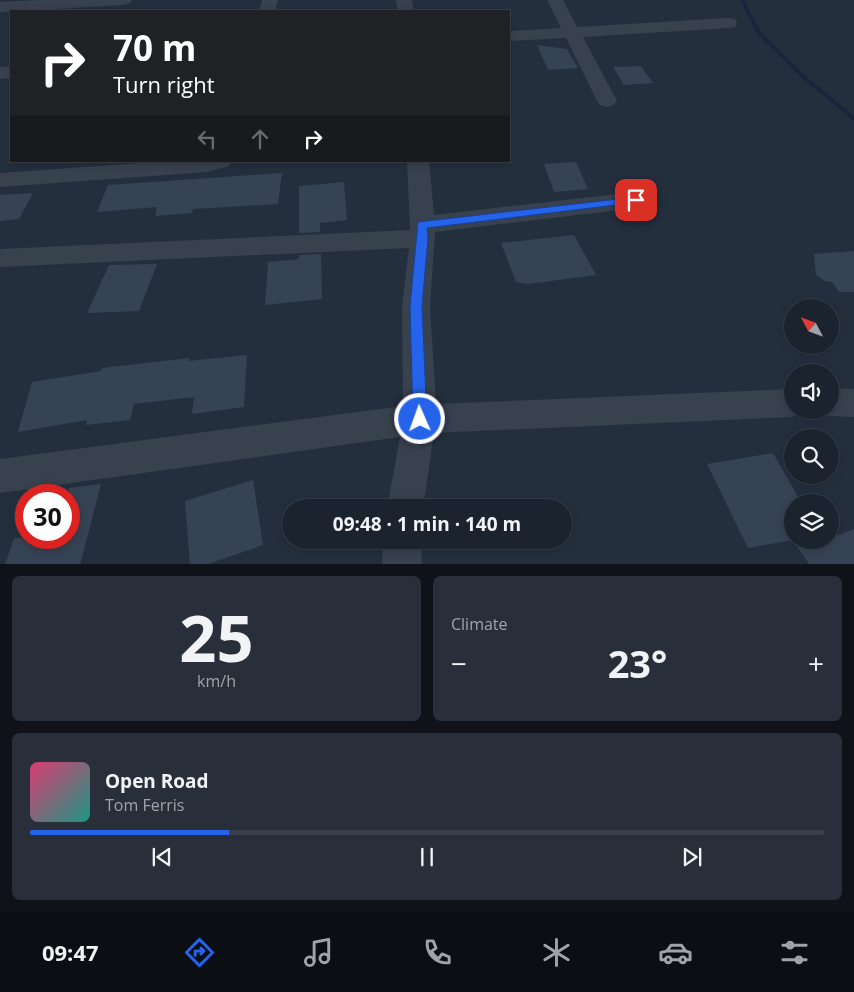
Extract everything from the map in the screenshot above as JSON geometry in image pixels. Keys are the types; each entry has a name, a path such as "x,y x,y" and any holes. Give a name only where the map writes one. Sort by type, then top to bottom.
{"street":[{"path":"0,7 95,4 124,0"},
{"path":"555,0 607,101"},
{"path":"510,36 729,23"},
{"path":"0,180 130,172 207,165 218,162"},
{"path":"407,499 420,419 416,306 422,231 418,162"},
{"path":"0,258 422,231 636,200"},
{"path":"839,402 854,403"},
{"path":"0,476 420,419 784,403"},
{"path":"402,549 402,564"}],"building":[{"path":"537,45 567,49 578,68 548,70"},
{"path":"641,66 653,83 624,85 613,67"},
{"path":"576,162 588,189 554,192 544,164"},
{"path":"282,173 278,204 193,209 192,213 155,216 157,207 97,212 108,185"},
{"path":"344,182 347,220 320,223 320,232 299,233 299,186"},
{"path":"33,193 19,219 0,221 0,195"},
{"path":"574,235 596,275 528,284 516,282 501,243"},
{"path":"854,251 854,292 839,292 832,282 825,281 816,275 814,254"},
{"path":"321,254 322,299 265,305 268,262 299,259 299,255"},
{"path":"157,264 139,311 87,313 109,265"},
{"path":"247,355 244,407 192,414 194,397 134,404 130,420 86,425 87,420 18,432 32,382 101,371 102,368 189,358 189,361"},
{"path":"773,453 784,472 784,484 791,484 796,494 784,494 784,541 748,548 707,464"},
{"path":"253,480 263,545 208,564 190,564 185,501"},
{"path":"101,484 80,564 5,564 14,538 15,549 80,549 80,487"},
{"path":"854,529 854,564 809,564 798,549 839,549 839,535"}],"waterway":[{"path":"742,0 759,33 805,78 854,119"}],"route":[{"path":"420,419 416,306 423,238 421,225 636,200"}]}
